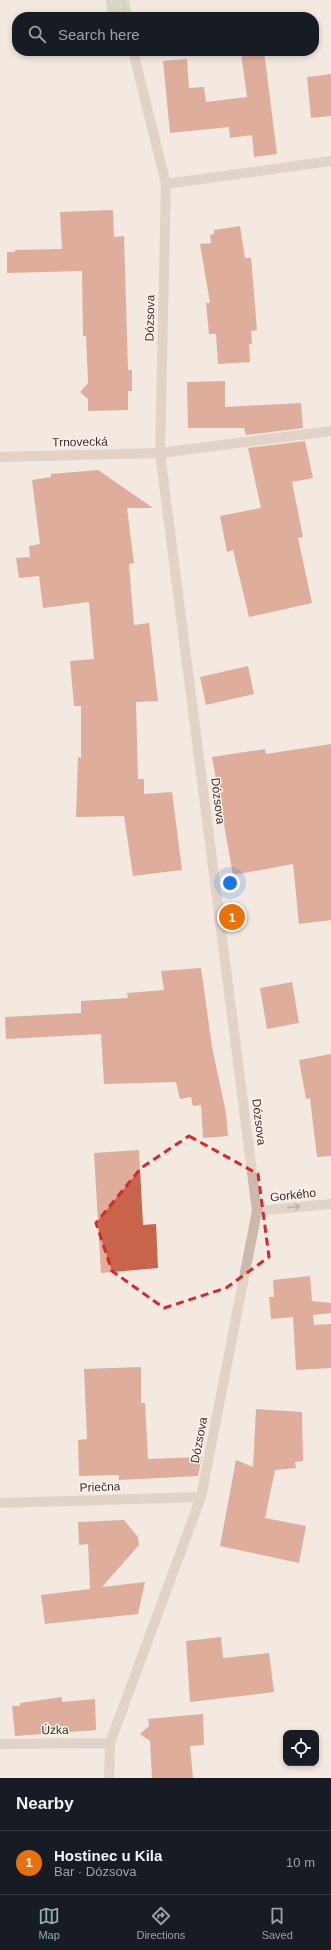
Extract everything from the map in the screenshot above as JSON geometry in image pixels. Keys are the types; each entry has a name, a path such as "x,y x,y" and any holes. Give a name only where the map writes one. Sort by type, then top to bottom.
{"street":[{"name":"Dózsova","path":"109,1778 110,1743 201,1497 257,1211 160,453 166,184 134,56"},
{"path":"166,184 331,161"},
{"path":"160,453 331,432"},
{"name":"Trnovecká","path":"0,457 160,453"},
{"name":"Gorkého","path":"257,1211 331,1204"},
{"name":"Priečna","path":"0,1503 201,1497"},
{"name":"Úzka","path":"0,1744 110,1743"}],"path":[{"path":"123,0 125,12"}],"highlighted area":[{"path":"189,1136 258,1174 269,1257 226,1288 164,1308 112,1271 96,1223 141,1168"}],"green space":[{"path":"106,0 129,0 131,12 107,12"}],"building":[{"path":"241,56 265,56 277,154 254,157 252,135 230,138 229,127 170,133 163,61 187,59 189,88 204,87 206,102 247,97"},
{"path":"331,74 331,116 311,118 307,77"},
{"path":"113,210 114,237 124,236 128,370 132,370 132,391 128,391 128,410 88,411 88,399 80,392 88,383 86,336 83,336 82,271 7,273 7,252 15,252 15,250 62,249 60,212"},
{"path":"240,226 245,258 251,258 257,330 251,331 252,344 249,344 250,362 218,364 216,334 209,334 206,303 210,303 200,244 211,243 210,235 214,234 214,230"},
{"path":"225,381 225,407 301,403 303,428 246,435 244,428 188,428 187,382"},
{"path":"305,441 313,478 292,482 303,537 298,538 312,603 249,617 233,550 227,552 220,516 261,508 248,448"},
{"path":"98,470 153,508 127,508 134,563 129,564 134,625 149,623 158,701 136,702 138,779 144,779 144,794 172,792 182,870 133,876 124,816 76,817 78,757 81,758 81,706 74,706 70,661 94,659 89,602 43,608 39,576 19,578 16,558 30,557 29,546 40,544 32,480 51,477 51,474"},
{"path":"248,666 254,694 206,705 200,677"},
{"path":"331,744 331,920 299,924 293,864 233,875 212,757 265,749 266,754"},
{"path":"201,968 212,1047 226,1113 228,1136 203,1138 201,1105 193,1106 191,1097 180,1099 176,1082 104,1084 101,1034 6,1039 5,1017 81,1013 81,1001 128,998 127,993 164,990 161,971"},
{"path":"292,982 299,1023 267,1029 260,988"},
{"path":"331,1054 331,1156 317,1157 310,1098 306,1099 299,1060"},
{"path":"139,1150 143,1225 156,1224 158,1268 101,1273 94,1153"},
{"path":"310,1276 312,1301 331,1303 331,1313 313,1315 314,1325 331,1324 331,1368 296,1370 293,1317 271,1319 269,1297 274,1297 273,1280"},
{"path":"141,1367 141,1403 145,1403 148,1459 202,1457 198,1476 119,1480 119,1475 79,1476 78,1440 87,1439 84,1369"},
{"path":"256,1409 302,1412 303,1461 295,1462 296,1468 275,1470 265,1518 306,1526 299,1563 220,1546 236,1460 253,1467"},
{"path":"124,1520 138,1537 139,1545 102,1587 145,1582 138,1614 45,1624 41,1595 90,1589 88,1544 79,1545 78,1522"},
{"path":"221,1637 223,1658 269,1653 274,1692 190,1702 186,1641"},
{"path":"62,1697 62,1702 95,1699 96,1730 15,1736 12,1706 20,1706 20,1703"},
{"path":"203,1714 204,1745 190,1746 193,1778 152,1778 150,1741 140,1734 149,1726 148,1719"}],"place":[{"name":"Hostinec u Kila","path":"232,917"}]}
